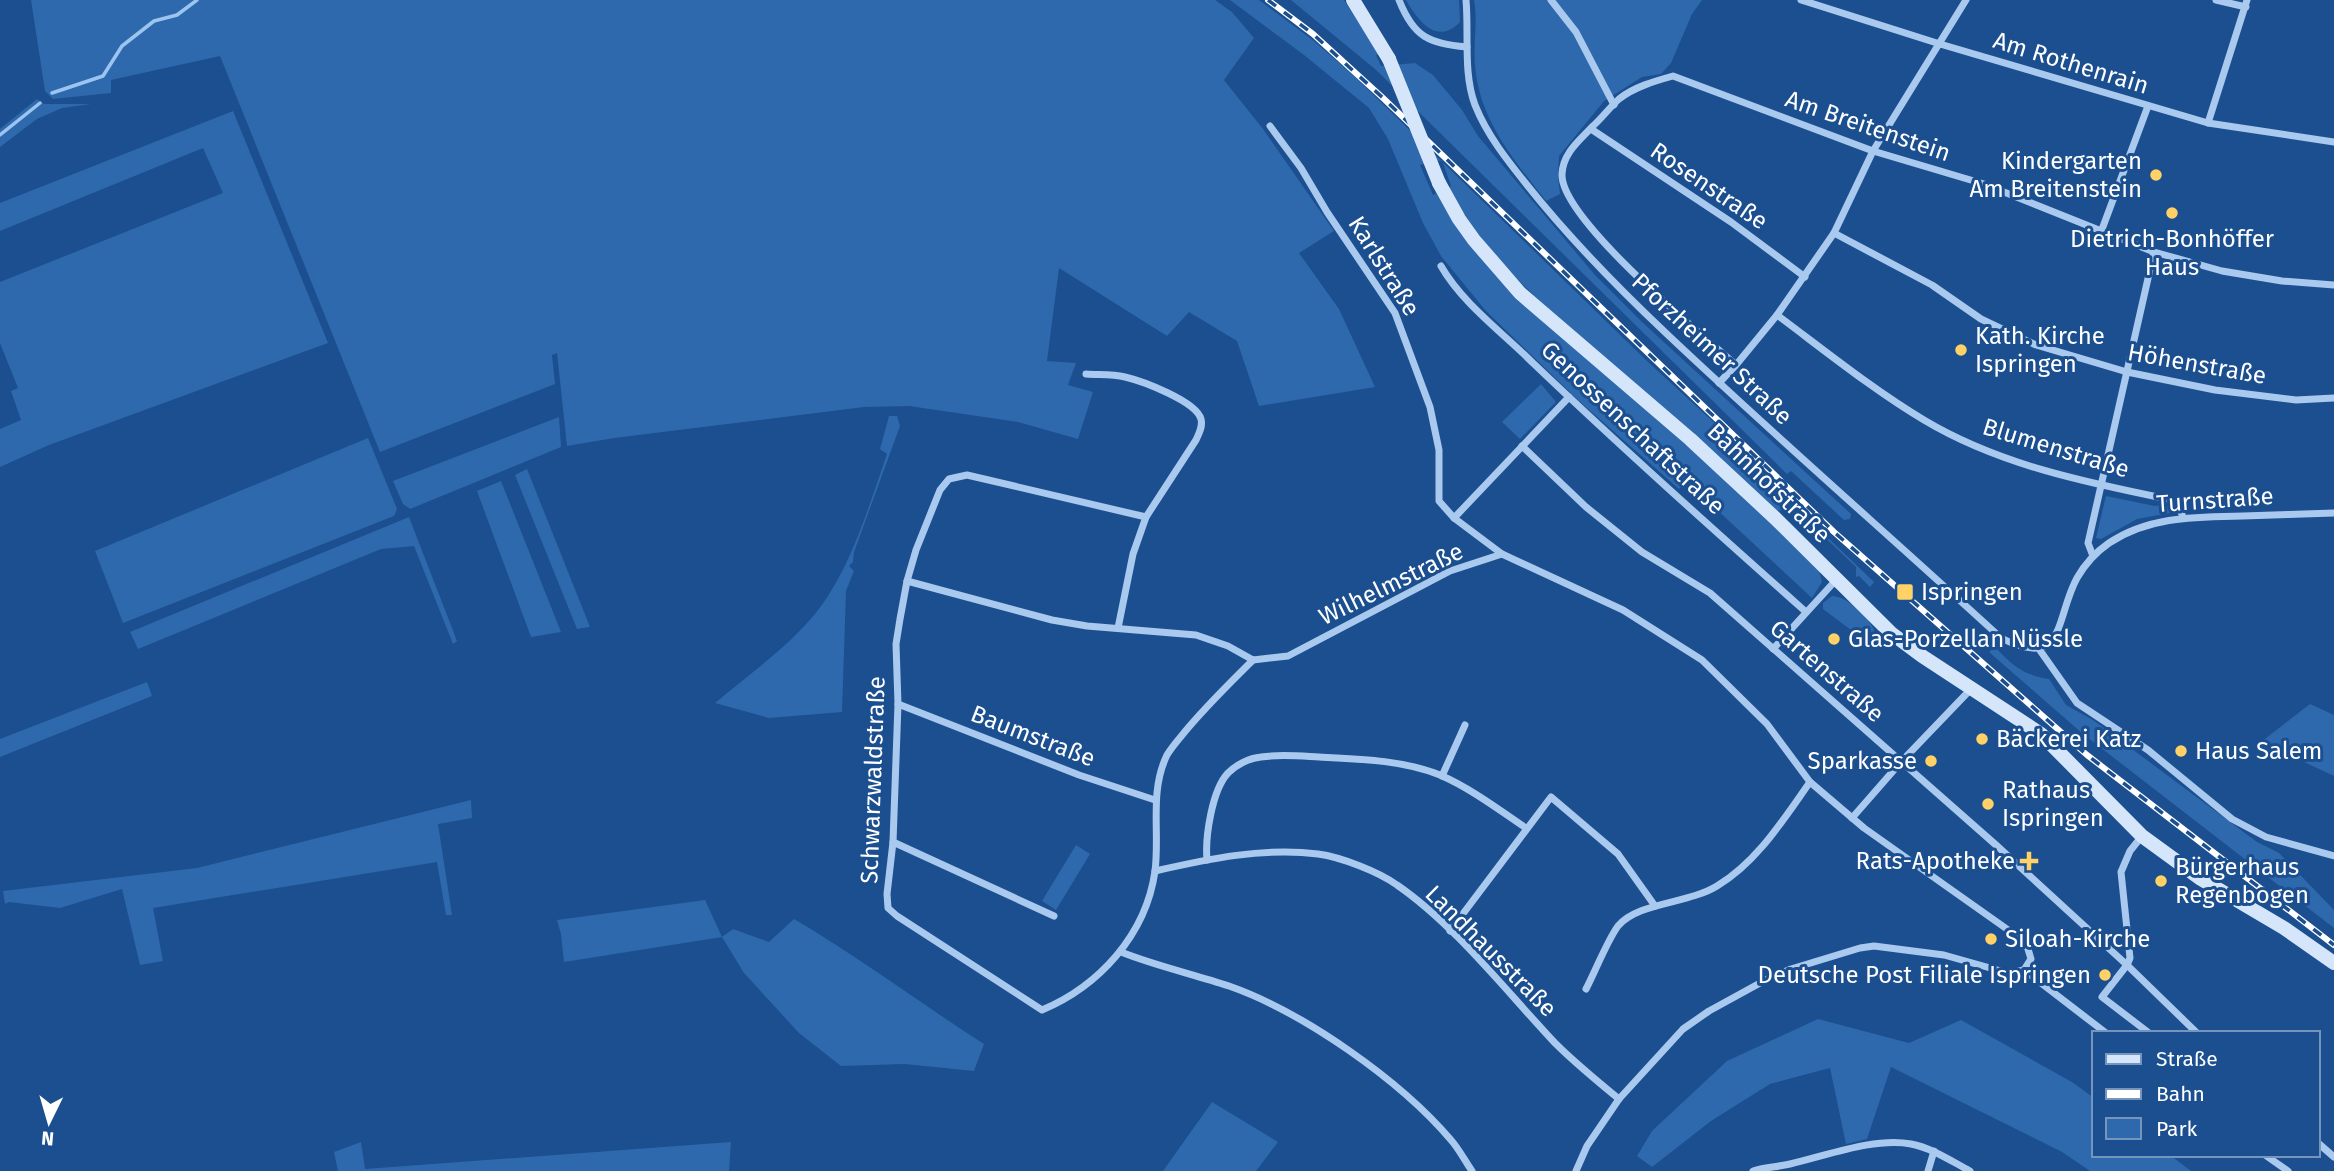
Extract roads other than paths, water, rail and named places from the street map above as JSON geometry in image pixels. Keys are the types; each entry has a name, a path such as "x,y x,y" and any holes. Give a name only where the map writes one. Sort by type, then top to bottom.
{"main road":[{"name":"Bahnhofstraße","path":"1354,1 1389,60 1439,183 1459,219 1506,278 1539,310 1690,439 1899,639 2041,734 2142,836 2201,879 2284,928 2334,963"}],"street":[{"path":"1399,0 1407,18 1420,35 1441,44 1467,47"},
{"name":"Pforzheimer Straße","path":"1466,0 1467,47 1474,102 1485,127 1504,156 1564,231 1596,266 1719,383 2001,638 2018,647 2039,649"},
{"path":"1551,0 1576,32 1614,105 1564,158 1562,177 1578,211 1623,263 1736,365"},
{"name":"Am Rothenrain","path":"1801,0 2208,123 2334,142"},
{"path":"1719,383 1777,315 1834,233 1873,151 1966,0"},
{"path":"2208,123 2246,4 2216,0"},
{"name":"Am Breitenstein","path":"1614,105 1619,99 1646,84 1673,76 1873,151 1984,184 2154,252 2222,271 2282,281 2334,285"},
{"path":"2101,232 2148,107"},
{"name":"Karlstraße","path":"1270,126 1301,168 1327,212 1395,313 1430,407 1439,450 1439,501 1454,517 1502,554"},
{"name":"Rosenstraße","path":"1591,130 1731,222 1805,277"},
{"name":"Höhenstraße","path":"1834,233 1932,285 1981,319 2036,345 2127,372 2215,390 2296,400 2334,398"},
{"path":"2092,556 2088,543 2154,252"},
{"name":"Genossenschaftstraße","path":"1441,266 1477,309 1569,397 1805,612"},
{"name":"Blumenstraße","path":"1777,315 1924,420 1962,440 2022,463 2101,485 2172,500 2183,517"},
{"path":"1086,373 1125,377 1168,393 1194,409 1200,417 1202,427 1146,517 1133,555 1118,628"},
{"path":"1454,517 1569,397"},
{"name":"Gartenstraße","path":"1522,446 1586,507 1642,552 1710,593 2127,965 2194,1031"},
{"name":"Schwarzwaldstraße","path":"1121,952 1107,968 1076,991 1042,1010 888,908 887,894 894,842 898,704 896,644 907,581 940,490 949,479 967,475 1146,517"},
{"name":"Turnstraße","path":"2039,649 2051,641 2057,632 2076,579 2092,556 2109,542 2137,528 2183,517 2334,513"},
{"name":"Wilhelmstraße","path":"1253,660 1288,656 1450,571 1502,554 1623,610 1702,660 1767,724 1810,782 1864,828 2021,939 2028,948 2031,959 2024,970"},
{"path":"1773,649 1836,580"},
{"path":"907,581 1052,620 1196,635 1228,646 1253,660 1213,698 1167,755 1155,800 1155,871 1141,914 1121,952 1231,987 1291,1015 1338,1044 1383,1074 1452,1140 1472,1171"},
{"path":"2039,649 2077,703 2148,750 2232,819 2266,837 2334,856"},
{"path":"1852,818 1971,689"},
{"name":"Baumstraße","path":"898,704 1079,775 1155,800"},
{"path":"1442,776 1465,725"},
{"path":"1207,859 1210,822 1219,786 1228,773 1241,763 1259,757 1362,759 1416,766 1442,776 1480,797 1526,828"},
{"path":"1586,989 1618,927 1631,915 1655,906 1690,899 1715,888 1733,875 1773,835 1810,782"},
{"path":"1450,931 1551,797 1618,854 1655,906"},
{"path":"2142,836 2130,851 2121,872 2130,958 2102,997 2146,1031"},
{"path":"894,842 1054,915"},
{"name":"Landhausstraße","path":"1155,871 1207,859 1262,853 1319,854 1353,863 1396,884 1450,931 1574,1062 1619,1099"},
{"path":"1576,1171 1587,1146 1619,1099 1683,1029 1709,1011 1770,977 1874,946 1944,955 2008,973 2024,970 2103,1031"},
{"path":"1752,1171 1872,1145 1912,1144 1934,1151 1970,1171"},
{"path":"2320,1145 2334,1157"},
{"path":"1928,1171 1934,1151"},
{"path":"2268,1157 2288,1171"}],"waterway":[{"path":"52,93 103,76 122,46 154,21 177,15 197,0"},
{"path":"0,135 40,103"}],"railway":[{"path":"1268,0 1313,34 1383,98 1834,532 2087,755 2334,945"}],"place":[{"name":"Kindergarten Am Breitenstein","path":"2156,175"},
{"name":"Dietrich-Bonhöffer Haus","path":"2172,213"},
{"name":"Kath. Kirche Ispringen","path":"1961,350"},
{"name":"Ispringen","path":"1905,592"},
{"name":"Glas-Porzellan Nüssle","path":"1834,639"},
{"name":"Bäckerei Katz","path":"1982,739"},
{"name":"Haus Salem","path":"2181,751"},
{"name":"Sparkasse","path":"1931,761"},
{"name":"Rathaus Ispringen","path":"1988,804"},
{"name":"Rats-Apotheke","path":"2029,861"},
{"name":"Bürgerhaus Regenbogen","path":"2161,881"},
{"name":"Siloah-Kirche","path":"1991,939"},
{"name":"Deutsche Post Filiale Ispringen","path":"2105,975"}]}
